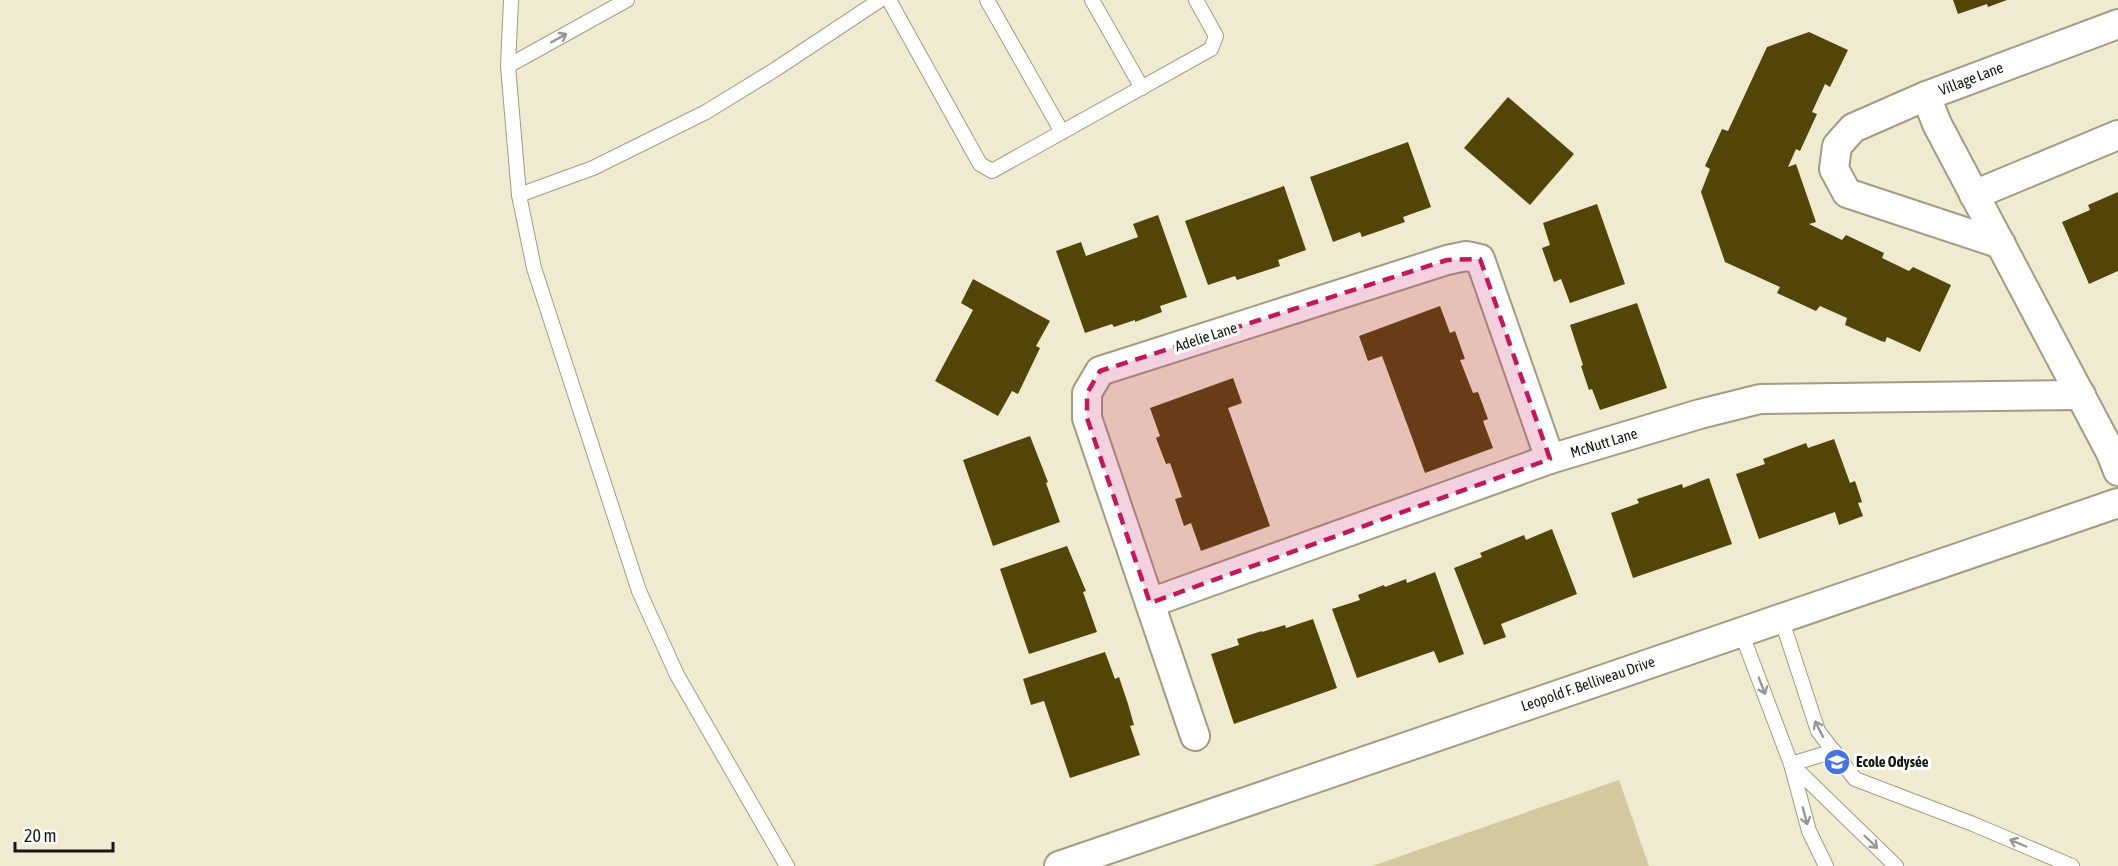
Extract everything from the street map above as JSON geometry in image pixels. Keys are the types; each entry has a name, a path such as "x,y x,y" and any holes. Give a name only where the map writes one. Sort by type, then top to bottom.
{"street":[{"name":"Village Lane","path":"2118,24 1926,96 1937,124 2111,453 2118,471"},
{"path":"1926,96 1853,128 1838,146 1834,169 1847,193 2001,244"},
{"path":"1974,195 2118,135"},
{"name":"Adelie Lane","path":"1195,736 1086,418 1086,393 1100,371 1447,260 1466,256 1480,259 1550,459"},
{"name":"McNutt Lane","path":"1150,603 1550,459 1700,414 1760,399 2080,395"},
{"name":"Leopold F. Belliveau Drive","path":"1059,866 2118,503"}],"lane":[{"path":"511,0 508,66 519,195 534,268 639,591 677,675 787,866"},
{"path":"508,66 627,0"},
{"path":"519,195 593,168 706,112 880,0"},
{"path":"889,0 980,164 992,171 1211,49 1216,36 1196,0"},
{"path":"987,0 1062,132"},
{"path":"1092,0 1142,88"},
{"path":"1781,618 1818,730 1855,779 1973,824 2072,866"},
{"path":"1741,632 1791,764 1809,831 1826,866"},
{"path":"1791,764 1834,751"},
{"path":"1791,764 1896,866"}],"highlighted area":[{"path":"1480,259 1550,459 1150,603 1087,418 1087,393 1100,371 1447,260"}],"shaded area":[{"path":"1619,780 1649,866 1372,866"}],"building":[{"path":"1953,0 2007,0 1958,14"},
{"path":"1809,32 1848,50 1830,87 1825,84 1812,112 1817,114 1800,151 1796,149 1788,167 1796,164 1816,222 1809,224 1842,240 1846,235 1884,253 1882,258 1909,271 1913,267 1951,285 1920,352 1887,337 1885,342 1881,341 1845,325 1847,318 1820,306 1816,311 1777,293 1780,287 1725,262 1701,192 1710,169 1705,166 1722,129 1728,131 1767,47"},
{"path":"1508,97 1574,154 1530,205 1464,148"},
{"path":"1408,142 1431,207 1403,217 1405,222 1362,237 1360,232 1333,242 1310,177"},
{"path":"1284,186 1306,250 1278,260 1280,266 1237,280 1235,276 1208,285 1185,221"},
{"path":"2118,192 2118,271 2089,284 2062,222 2090,210 2088,205"},
{"path":"1597,204 1625,284 1570,303 1561,279 1554,282 1542,248 1550,245 1543,223"},
{"path":"1158,215 1187,297 1160,306 1162,312 1135,322 1135,320 1114,327 1112,324 1085,333 1056,251 1081,242 1086,256 1138,237 1133,224"},
{"path":"973,279 1050,321 1036,346 1040,348 1018,394 1012,391 998,416 935,381 973,310 961,303"},
{"path":"1637,303 1667,388 1600,410 1592,389 1589,390 1570,325"},
{"path":"1440,306 1450,333 1455,331 1465,359 1460,360 1473,393 1478,392 1488,419 1483,421 1493,448 1425,473 1382,356 1368,361 1359,336"},
{"path":"1233,378 1242,403 1228,408 1270,526 1201,551 1191,523 1184,526 1175,499 1182,497 1170,463 1166,464 1156,438 1160,436 1150,408"},
{"path":"1030,436 1048,482 1046,483 1060,522 993,546 963,460"},
{"path":"1834,439 1850,483 1855,481 1862,502 1858,503 1863,516 1839,525 1835,512 1759,539 1736,474 1765,464 1763,459 1806,443 1808,448"},
{"path":"1709,478 1732,544 1633,578 1611,513 1639,503 1637,499 1682,484 1683,488"},
{"path":"1552,529 1577,594 1501,624 1506,637 1484,645 1454,568 1482,557 1480,553 1524,535 1526,540"},
{"path":"1067,546 1086,591 1083,592 1097,632 1029,654 1000,569"},
{"path":"1435,572 1464,654 1439,663 1434,651 1357,678 1332,609 1360,600 1358,595 1384,585 1385,587 1406,579 1407,583"},
{"path":"1313,619 1337,688 1234,724 1211,654 1239,645 1237,639 1285,625 1286,628"},
{"path":"1105,652 1115,679 1119,677 1134,725 1130,726 1140,755 1070,778 1044,701 1031,705 1023,679"}],"place":[{"name":"Ecole Odysée","path":"1837,762"}]}
